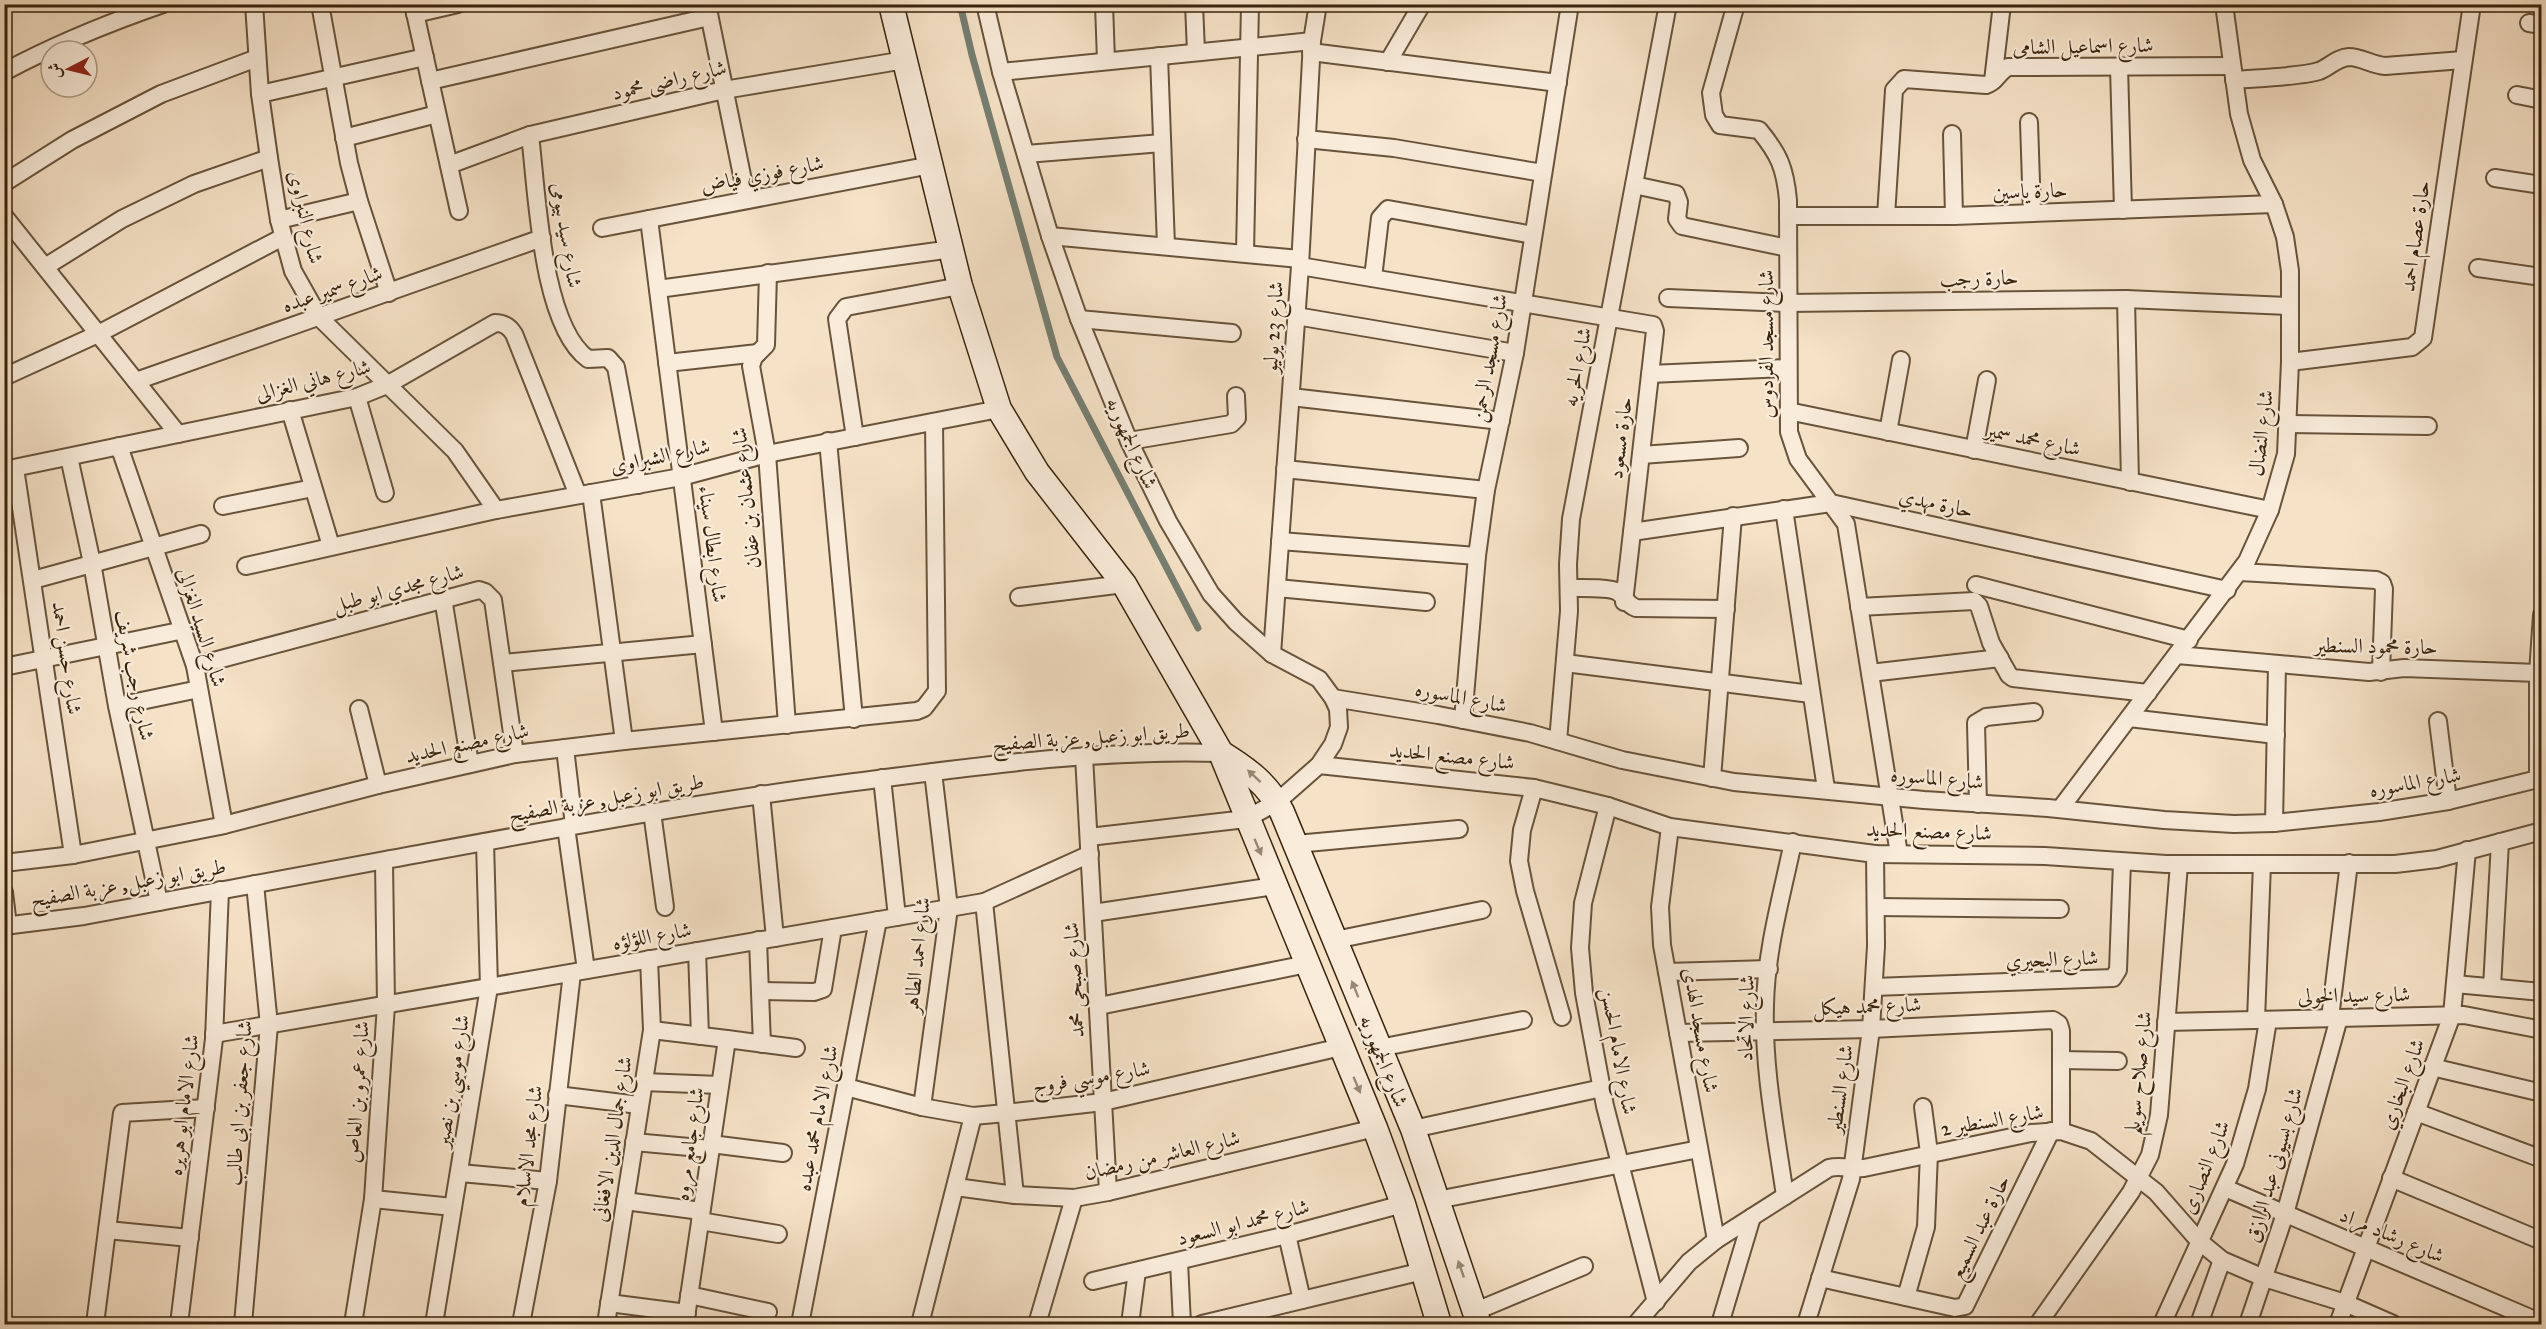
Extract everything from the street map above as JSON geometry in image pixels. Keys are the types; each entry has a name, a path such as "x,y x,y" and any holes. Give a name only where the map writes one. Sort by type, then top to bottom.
{"main road":[{"name":"شارع الجمهوريه","path":"891,4 960,286 999,409 1037,472 1124,584 1221,753 1246,819 1376,1128 1403,1204 1439,1324"},
{"name":"شارع الجمهوريه","path":"1221,753 1250,771 1277,802 1413,1130 1478,1318"}],"street":[{"path":"4,72 45,50 111,22 163,4"},
{"name":"شارع النبراوى","path":"254,4 260,94 269,158 279,220 292,271 320,317 455,452 496,510"},
{"path":"320,4 332,78 359,201 389,292"},
{"path":"458,4 414,9 459,211"},
{"name":"شارع الجمهوريه","path":"985,4 1001,72 1050,236 1079,319 1129,441 1168,521 1211,594 1236,621 1272,654 1319,679 1333,698"},
{"path":"1104,4 1106,61"},
{"path":"1194,4 1196,52"},
{"path":"1245,253 1250,4"},
{"name":"شارع 23 يوليو","path":"1272,654 1300,262 1312,46 1318,4"},
{"path":"1388,62 1422,4"},
{"name":"شارع مسجد الرحمن","path":"1463,720 1477,556 1486,490 1515,352 1570,4"},
{"name":"شارع الحريه","path":"1558,741 1569,588 1571,519 1668,4"},
{"path":"1993,82 2002,4"},
{"name":"شارع النضال","path":"2060,809 2240,572 2270,510 2286,454 2289,424 2290,271 2285,237 2274,204 2252,160 2239,114 2224,4"},
{"name":"حارة عصام احمد","path":"2290,362 2412,347 2423,338 2472,4"},
{"name":"شارع مسجد الفردوس","path":"1731,6 1711,93 1714,116 1720,125 1759,130 1776,150 1786,174 1789,432 1798,459 1846,524 1899,854"},
{"path":"430,81 708,11 747,200"},
{"path":"1001,72 1249,47 1312,46 1388,62 1558,82"},
{"path":"1159,56 1166,246"},
{"path":"260,94 424,57"},
{"name":"شارع اسماعيل الشامى","path":"1886,216 1894,90 1896,85 1904,79 1986,85 1993,82 2000,72 2008,67 2119,67 2233,73 2318,71 2339,59 2348,57 2385,66 2463,60"},
{"path":"4,183 72,140 161,94 257,58"},
{"name":"شارع راضى محمود","path":"448,165 530,135 724,90 905,60"},
{"path":"2119,67 2123,210"},
{"path":"2517,96 2541,100"},
{"path":"344,138 437,114"},
{"path":"2029,122 2032,213"},
{"path":"1952,134 1954,216"},
{"name":"شارع سيد بيومى","path":"530,135 549,285 560,317 576,349 588,359 608,358 616,367 638,485"},
{"path":"1306,139 1375,146 1543,173"},
{"path":"1026,154 1162,143"},
{"path":"45,267 132,214 194,184 269,158"},
{"name":"شارع فوزي فياض","path":"602,228 931,165"},
{"path":"2495,178 2541,185"},
{"path":"1634,185 1676,194 1679,202 1677,219 1687,228 1788,248"},
{"path":"279,220 359,201"},
{"name":"حارة ياسين","path":"1788,216 1954,216 2274,204"},
{"path":"1373,278 1380,218 1388,209 1533,235"},
{"path":"4,216 178,434"},
{"name":"شارع ابطال سيناء","path":"649,219 714,732"},
{"path":"1050,236 1245,253 1373,278 1609,317"},
{"path":"4,377 98,334 283,237"},
{"name":"شارع سمير عبده","path":"136,381 542,238"},
{"path":"658,289 952,249"},
{"path":"2478,268 2541,278"},
{"name":"شارع عثمان بن عفان","path":"768,273 767,341 752,361 751,366 767,454 787,725"},
{"path":"855,437 837,319 842,310 846,307 960,286"},
{"name":"حارة رجب","path":"1668,297 1787,303 2126,299 2290,306"},
{"path":"2126,299 2130,482"},
{"path":"1296,316 1515,352"},
{"name":"حارة مسعود","path":"1609,317 1653,325 1655,331 1624,602"},
{"path":"1079,319 1233,333"},
{"name":"شارع هاني الغزالى","path":"10,469 357,397 387,385 495,322 507,325 514,334 584,494"},
{"path":"667,363 758,353"},
{"path":"1888,432 1901,360"},
{"path":"1650,374 1788,368"},
{"path":"1974,450 1987,380"},
{"path":"1129,441 1231,424 1237,418 1236,396"},
{"path":"357,397 385,493"},
{"path":"1291,397 1501,421"},
{"name":"شارع الشبراوى","path":"246,566 496,510 681,477 767,454 999,409"},
{"path":"290,411 332,546"},
{"name":"شارع محمد سمير","path":"1788,411 2270,510"},
{"name":"شارع مصنع الحديد","path":"4,863 73,855 224,825 378,784 515,754 854,719 924,708 937,691 934,422"},
{"path":"2289,424 2428,426"},
{"path":"828,441 854,719"},
{"name":"شارع السيد الغزالى","path":"119,446 195,666 224,825"},
{"path":"1641,455 1739,448"},
{"name":"شارع رجب شريف","path":"69,457 92,563 117,706 159,902"},
{"name":"شارع حسن احمد","path":"10,469 33,580 73,855"},
{"path":"1286,469 1486,490"},
{"path":"223,506 313,488"},
{"path":"584,494 612,653 624,741"},
{"name":"حارة مهدي","path":"1632,532 1831,502 2227,590"},
{"path":"1784,509 1826,789"},
{"path":"1712,778 1733,516"},
{"path":"33,580 201,534"},
{"path":"1280,541 1477,556"},
{"path":"2240,572 2376,580 2382,583 2384,588 2381,672"},
{"path":"1019,597 1124,584"},
{"path":"1976,585 2189,640"},
{"path":"1277,588 1426,602"},
{"path":"1569,588 1613,590 1620,594 1624,602 1636,608 1726,609"},
{"name":"شارع مجدي ابو طبل","path":"195,666 473,590 485,592 493,600 515,754"},
{"path":"443,598 470,764"},
{"path":"1859,607 1974,601 1979,606 1991,643 2009,675 2018,680 2148,693"},
{"path":"2540,778 2538,673 2541,615"},
{"path":"4,667 44,661 184,630"},
{"path":"502,663 703,645"},
{"name":"حارة محمود السنطير","path":"2177,656 2381,672 2404,668 2538,673"},
{"path":"1870,673 2000,658"},
{"path":"1564,663 1811,694"},
{"path":"2274,823 2277,664"},
{"path":"117,706 199,689"},
{"path":"1089,837 1246,819 1277,802 1319,765 1333,744 1339,727 1338,709 1333,698"},
{"name":"شارع الماسوره","path":"1333,698 1463,720 1558,741 1622,760 1712,778 1890,797 2060,809 2196,822 2274,823 2379,812 2448,801 2540,778"},
{"path":"359,709 378,784"},
{"path":"1978,804 1976,723 1982,718 2034,712"},
{"path":"2129,718 2276,735"},
{"path":"2438,721 2448,801"},
{"name":"شارع مجد الاسلام","path":"521,1324 548,1181 557,1095 579,971 565,748"},
{"name":"طريق ابو زعبل, عزبة الصفيح","path":"6,926 84,916 570,826 761,794 1084,756 1164,752 1221,753"},
{"name":"شارع صبحى محمد","path":"1084,756 1108,1192"},
{"name":"شارع مصنع الحديد","path":"1319,765 1533,788 1608,806 1670,827 1875,854 2045,856 2179,864 2395,864 2437,859 2541,831"},
{"name":"شارع احمد الطاهر","path":"922,1107 949,908 933,772"},
{"path":"882,778 897,916"},
{"path":"1533,788 1522,830 1519,861 1525,891 1562,1017"},
{"path":"761,794 767,939 761,991 762,1044"},
{"name":"شارع الامام الحسن","path":"1608,806 1583,903 1580,948 1584,993 1602,1088 1654,1304"},
{"path":"652,812 666,907"},
{"name":"شارع مسجد الهدى","path":"1670,827 1660,907 1662,945 1716,1240"},
{"path":"1296,844 1459,829"},
{"name":"شارع موسي بن نصير","path":"434,1324 489,987 485,842"},
{"name":"شارع الاتحاد","path":"1785,1196 1768,1072 1765,1004 1773,937 1793,842"},
{"path":"2492,987 2500,842"},
{"name":"شارع البخاري","path":"2338,1324 2452,1015 2467,850"},
{"name":"شارع اللؤلؤه","path":"214,1034 984,902 1090,854"},
{"name":"شارع السنطير","path":"1811,1323 1820,1278 1852,1169 1871,1029 1876,907 1875,854"},
{"name":"شارع عمرو بن العاص","path":"353,1324 373,1199 386,1005 384,861"},
{"name":"شارع البحيري","path":"1874,987 2113,978 2118,970 2122,862"},
{"name":"شارع صلاح سويلم","path":"2038,1324 2125,1201 2150,1155 2159,1115 2179,864"},
{"name":"شارع النصارى","path":"2162,1324 2235,1164 2257,1089 2262,1020 2262,864"},
{"name":"شارع بسيونى عبد الرازق","path":"2248,1324 2286,1214 2335,1018 2349,864"},
{"name":"شارع جعفر بن ابى طالب","path":"243,1324 269,1024 255,884"},
{"path":"1093,913 1274,886"},
{"name":"شارع الامام ابو هريره","path":"179,1324 214,1034 220,890"},
{"path":"4,892 6,926"},
{"path":"984,902 1015,1195"},
{"path":"1876,907 2060,909"},
{"path":"1335,940 1482,910"},
{"name":"شارع الامام محمد عبده","path":"800,1324 878,920"},
{"path":"761,991 814,992 823,989 833,928"},
{"path":"697,951 700,1036"},
{"name":"شارع جمال الدين الافغانى","path":"606,1324 651,1030 649,959"},
{"path":"1099,1006 1307,964"},
{"path":"1667,972 1769,969"},
{"path":"2455,984 2541,992"},
{"name":"شارع سيد الخولى","path":"2166,1022 2464,1015 2541,1030"},
{"path":"1379,1048 1523,1020"},
{"name":"شارع محمد هيكل","path":"1678,1034 1871,1029 2050,1020 2057,1022 2061,1031 2061,1060"},
{"path":"651,1030 796,1047"},
{"name":"شارع جامع مروه","path":"686,1319 727,1039"},
{"name":"شارع موسي فروج","path":"846,1087 922,1107 973,1116 1103,1102 1341,1047"},
{"path":"2056,1131 2061,1060 2118,1061"},
{"path":"2432,1067 2541,1093"},
{"path":"643,1082 720,1085"},
{"path":"1413,1130 1602,1088"},
{"path":"557,1095 639,1105"},
{"path":"1906,1297 1926,1227 1929,1153 1923,1107"},
{"path":"95,1324 122,1113 206,1108"},
{"path":"2416,1112 2541,1159"},
{"path":"920,1324 973,1116"},
{"name":"شارع العاشر من رمضان","path":"956,1187 1015,1195 1074,1198 1108,1192 1376,1128"},
{"name":"شارع السنطير 2","path":"1636,1324 1689,1262 1716,1240 1829,1168 1836,1166 1852,1169 2031,1132 2056,1131 2091,1141 2139,1177 2156,1192 2199,1241 2222,1260 2264,1278 2345,1303 2392,1324"},
{"name":"حارة عبد السميع","path":"1820,1278 1958,1308 1967,1304 2056,1131"},
{"path":"634,1142 783,1153"},
{"path":"1437,1200 1699,1149"},
{"path":"460,1173 548,1181"},
{"path":"2391,1178 2541,1240"},
{"name":"شارع رشاد مراد","path":"2225,1188 2541,1323"},
{"path":"1037,1324 1074,1198"},
{"path":"373,1199 453,1207"},
{"path":"625,1201 778,1234"},
{"name":"شارع محمد ابو السعود","path":"1093,1281 1179,1262 1403,1204"},
{"path":"1720,1324 1752,1217"},
{"path":"107,1230 190,1238"},
{"path":"1287,1235 1302,1300"},
{"path":"2199,1324 2222,1260"},
{"path":"1179,1262 1182,1324"},
{"path":"1478,1318 1584,1266"},
{"path":"1130,1324 1137,1271"},
{"path":"1202,1324 1262,1317 1302,1300 1423,1271"},
{"path":"689,1295 768,1312"},
{"path":"609,1303 686,1319"},
{"path":"1650,1324 1654,1304"}],"waterway":[{"path":"960,4 972,55 1057,357 1198,628"}]}
